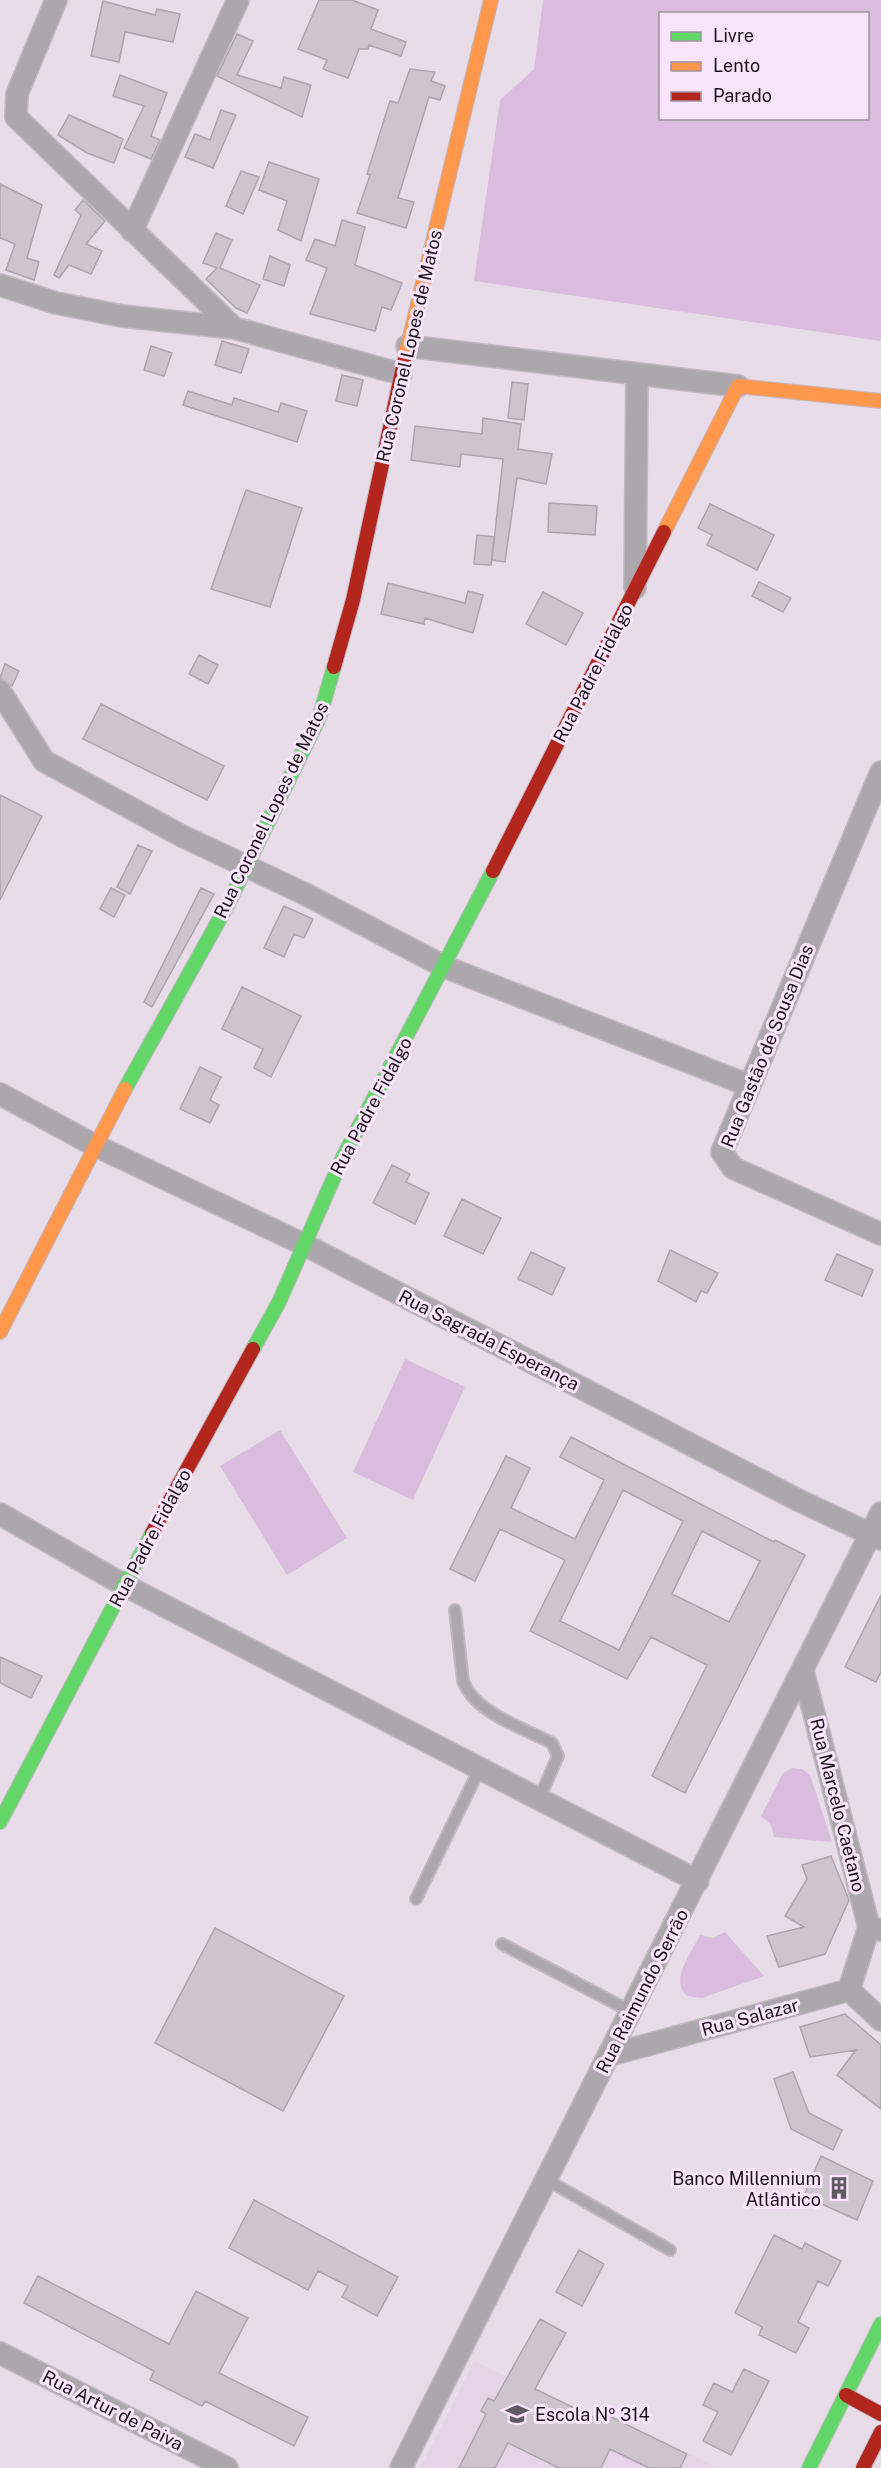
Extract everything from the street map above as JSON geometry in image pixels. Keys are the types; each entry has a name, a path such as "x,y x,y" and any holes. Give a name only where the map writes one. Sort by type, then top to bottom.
{"street":[{"path":"56,0 17,94 14,107 16,117 234,328"},
{"path":"132,231 237,0"},
{"name":"Rua Coronel Lopes de Matos","path":"0,1332 94,1145 228,904 319,718 339,656 407,346 490,0"},
{"path":"0,285 56,303 122,316 234,328 401,374"},
{"path":"407,346 638,375 881,401"},
{"path":"635,591 638,375"},
{"name":"Rua Padre Fidalgo","path":"0,1822 124,1585 279,1302 342,1159 445,967 738,386"},
{"path":"0,691 44,760 182,836 246,865 445,967 748,1085"},
{"name":"Rua Gastão de Sousa Dias","path":"881,772 748,1085 722,1152 733,1168 881,1234"},
{"name":"Rua Sagrada Esperança","path":"0,1094 94,1145 303,1244 798,1500 876,1536"},
{"name":"Rua Raimundo Serrão","path":"401,2468 803,1671 876,1536 881,1513"},
{"path":"0,1514 124,1585 540,1797 698,1881"},
{"name":"Rua Marcelo Caetano","path":"803,1671 875,1929"},
{"path":"875,1929 849,1990 881,2020"},
{"name":"Rua Salazar","path":"610,2055 849,1990"},
{"path":"809,2468 881,2324"},
{"name":"Rua Artur de Paiva","path":"0,2353 227,2468"},
{"path":"846,2395 881,2414"},
{"path":"863,2468 881,2432"}],"lane":[{"path":"455,1610 463,1681 467,1692 482,1706 552,1743 556,1749 558,1756 540,1797"},
{"path":"416,1899 480,1768"},
{"path":"502,1944 632,2012"},
{"path":"547,2180 670,2250"}],"shaded area":[{"path":"543,0 881,0 881,341 474,281 500,100 534,69"},
{"path":"405,1359 465,1387 413,1500 353,1472"},
{"path":"280,1430 347,1538 287,1575 220,1466"},
{"path":"792,1768 802,1769 810,1775 832,1842 774,1837 771,1825 761,1816 783,1773"},
{"path":"725,1932 764,1976 702,1998 687,1996 680,1982 681,1974 700,1935 713,1938"},
{"name":"Escola Nº 314","path":"474,2361 593,2417 597,2410 718,2468 420,2468"}],"building":[{"path":"319,0 352,0 378,10 371,29 406,42 401,56 369,45 368,49 359,49 348,78 323,69 327,60 298,49"},
{"path":"103,1 155,15 157,9 180,14 173,42 125,32 119,62 91,56"},
{"path":"237,34 253,41 237,75 281,88 284,77 311,85 302,117 217,76"},
{"path":"410,69 435,72 431,81 445,86 440,100 429,97 398,198 414,202 406,228 357,213 390,101 398,103"},
{"path":"120,75 167,93 151,136 160,140 151,159 124,148 144,106 113,96"},
{"path":"221,110 236,115 213,168 185,157 195,134 210,140"},
{"path":"69,115 123,139 114,163 87,153 58,135"},
{"path":"269,162 319,179 301,241 278,230 287,201 259,190"},
{"path":"241,171 259,177 243,214 226,206"},
{"path":"0,184 42,205 27,258 39,262 34,280 6,270 15,244 0,238"},
{"path":"83,200 105,221 86,244 102,251 91,274 69,265 59,278 54,275 81,215 75,210"},
{"path":"342,220 365,227 355,265 402,283 391,310 382,307 375,331 310,314 327,268 306,260 315,239 335,246"},
{"path":"216,233 232,240 220,268 260,285 247,313 236,308 206,279 217,268 203,263"},
{"path":"270,256 290,265 284,286 263,279"},
{"path":"222,341 249,349 241,373 215,365"},
{"path":"151,346 172,353 164,376 144,370"},
{"path":"342,375 363,380 357,406 336,401"},
{"path":"512,382 528,384 524,420 508,418"},
{"path":"188,391 232,405 234,398 278,412 281,403 307,411 297,442 183,405"},
{"path":"483,418 521,424 518,449 552,454 546,484 517,478 505,562 492,560 503,459 461,454 460,467 411,460 415,426 482,434"},
{"path":"246,490 302,508 270,607 211,589"},
{"path":"549,503 597,506 595,535 548,532"},
{"path":"710,504 774,535 757,570 707,545 712,535 698,528"},
{"path":"477,535 494,537 491,565 474,564"},
{"path":"759,582 791,598 783,612 752,596"},
{"path":"388,583 465,603 468,591 483,595 473,633 425,618 424,624 381,614"},
{"path":"543,592 583,613 566,645 526,624"},
{"path":"199,655 218,665 208,684 189,674"},
{"path":"5,664 19,671 12,686 0,678"},
{"path":"101,704 224,766 207,800 83,739"},
{"path":"0,795 42,816 0,900"},
{"path":"138,845 152,851 130,894 117,887"},
{"path":"111,888 125,895 114,917 100,909"},
{"path":"201,888 214,894 152,1007 144,1002"},
{"path":"284,906 313,919 304,938 294,934 284,957 264,948"},
{"path":"242,987 301,1016 271,1077 254,1068 263,1049 222,1029"},
{"path":"200,1067 221,1077 210,1100 219,1105 210,1123 180,1109"},
{"path":"392,1165 410,1174 406,1182 429,1193 415,1224 373,1203"},
{"path":"462,1199 501,1218 483,1254 444,1236"},
{"path":"670,1250 718,1273 707,1293 701,1291 696,1302 658,1281"},
{"path":"531,1252 565,1268 552,1295 518,1279"},
{"path":"837,1254 873,1270 862,1296 825,1280"},
{"path":"571,1437 774,1542 775,1540 805,1555 685,1793 652,1776 707,1665 651,1637 627,1679 530,1631 565,1560 500,1529 475,1581 450,1569 506,1456 530,1468 511,1508 575,1539 604,1480 560,1457","holes":["623,1490 683,1521 619,1650 560,1621","702,1531 760,1561 729,1622 672,1594"]},
{"path":"881,1595 881,1672 876,1682 845,1667"},
{"path":"0,1657 42,1676 31,1698 0,1683"},
{"path":"831,1856 849,1900 825,1954 779,1967 767,1936 804,1927 785,1916 807,1879 802,1865"},
{"path":"215,1928 344,1996 283,2111 155,2043"},
{"path":"845,2014 881,2045 881,2109 837,2075 856,2050 810,2057 800,2027"},
{"path":"793,2072 809,2113 842,2130 833,2150 791,2129 774,2079"},
{"name":"Banco Millennium Atlântico","path":"821,2156 873,2181 857,2220 804,2196"},
{"path":"254,2200 398,2277 377,2316 342,2297 348,2286 318,2271 308,2290 229,2248"},
{"path":"774,2235 802,2249 805,2243 841,2261 828,2286 818,2281 798,2322 809,2328 796,2353 759,2335 762,2327 735,2313"},
{"path":"579,2250 604,2264 582,2306 556,2292"},
{"path":"38,2276 169,2344 196,2291 248,2318 219,2373 308,2417 294,2446 205,2401 202,2406 150,2380 154,2371 24,2303"},
{"name":"Escola Nº 314","path":"540,2319 566,2333 535,2389 593,2417 597,2410 687,2454 680,2468 649,2468 610,2449 601,2468 559,2468 508,2443 495,2468 459,2468 486,2414 481,2411 488,2398 494,2401"},
{"path":"744,2369 769,2381 731,2455 703,2441 718,2412 703,2405 714,2383 732,2392"}],"traffic: fast":[{"path":"125,1089 228,904 319,718 334,667"},
{"path":"253,1349 279,1302 342,1159 493,871"},
{"path":"0,1822 152,1533"},
{"path":"809,2468 881,2324"}],"traffic: slow":[{"path":"404,362 491,0"},
{"path":"664,532 738,386 881,401"},
{"path":"0,1332 125,1089"}],"traffic: jam":[{"path":"334,667 353,600 404,362"},
{"path":"493,871 664,532"},
{"path":"152,1533 253,1349"},
{"path":"846,2395 881,2414"},
{"path":"863,2468 881,2432"}],"place":[{"name":"Banco Millennium Atlântico","path":"839,2188"},
{"name":"Escola Nº 314","path":"517,2414"}]}
